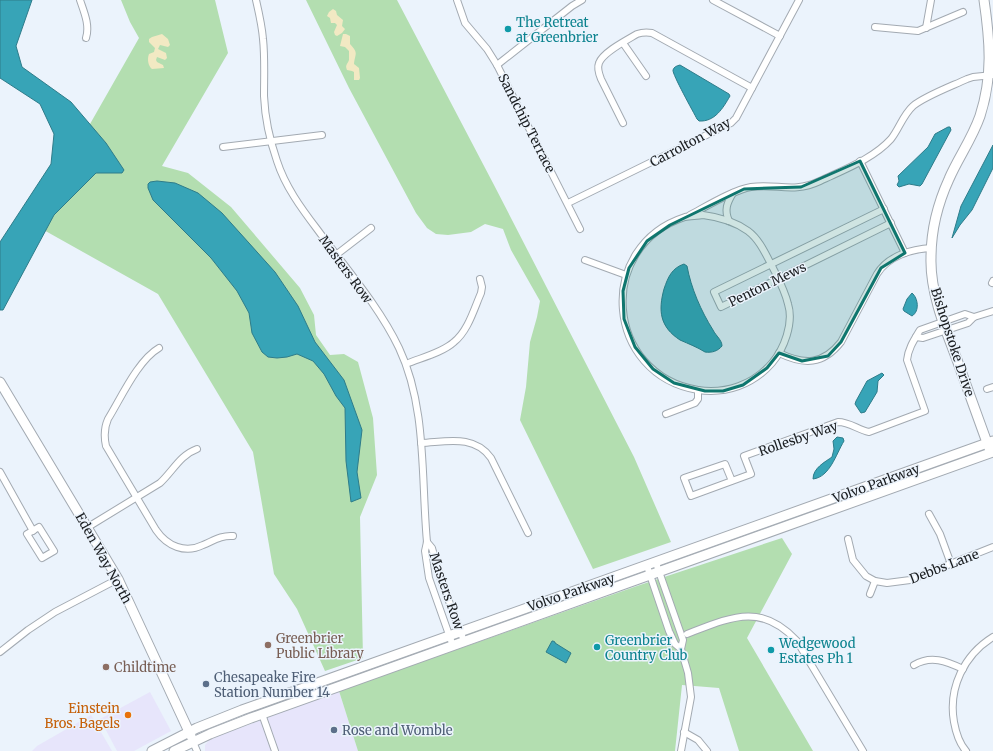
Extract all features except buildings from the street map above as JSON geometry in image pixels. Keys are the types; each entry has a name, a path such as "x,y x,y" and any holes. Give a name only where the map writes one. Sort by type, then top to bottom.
{"main road":[{"name":"Bishopstoke Drive","path":"984,0 991,75 979,117 969,141 949,178 938,205 931,258 934,287 945,326 990,442 992,455"},
{"name":"Eden Way North","path":"0,382 3,394 88,527 118,579 193,742"},
{"name":"Volvo Parkway","path":"152,751 189,732 242,710 656,563 990,442"},
{"name":"Volvo Parkway","path":"174,751 262,714 464,641 992,455"}],"street":[{"path":"80,0 87,20 88,28 86,38"},
{"name":"Masters Row","path":"256,0 263,37 265,111 271,142 277,162 291,192 389,329 406,364 417,404 427,542 425,552 429,578 453,646"},
{"name":"Sandchip Terrace","path":"457,0 466,23 497,65 580,229"},
{"path":"497,65 572,6 582,0"},
{"path":"713,0 780,36"},
{"name":"Carrolton Way","path":"568,203 731,123 736,118 799,0"},
{"path":"926,28 931,0"},
{"path":"875,27 918,31 962,12"},
{"path":"623,122 598,72 599,64 602,58 637,34 645,32 652,33 752,88"},
{"path":"623,43 646,76"},
{"path":"685,217 703,215 720,217 744,228 753,236 763,249 785,293 789,306 787,333 779,353 767,368 743,384 734,388 705,391 684,387 666,378 648,364 635,347 626,326 622,310 623,291 626,276 636,256 647,241 663,228 685,217 733,193 744,188 756,186 794,188 809,185 860,161 886,143 895,133 908,111 918,102 973,76 991,75"},
{"path":"223,147 322,135"},
{"path":"860,161 905,253"},
{"path":"729,221 726,215 726,209 727,203 733,193"},
{"name":"Penton Mews","path":"884,209 714,292 721,307 891,223"},
{"path":"336,255 371,228"},
{"path":"779,353 794,360 808,361 817,360 828,356 841,342 880,268 888,262 914,249 932,248"},
{"path":"585,260 626,276"},
{"path":"406,364 442,350 459,337 481,293 482,287 480,279"},
{"name":"Rollesby Way","path":"732,481 725,464 684,478 691,496 732,481 751,474 744,456 755,452 838,422 845,422 869,432 925,411 906,360 920,330 945,326 966,314 974,317 993,311"},
{"path":"159,348 147,357 141,365 106,424 104,434 106,446 160,536 171,545 184,549 198,548 222,536 232,536"},
{"path":"666,414 695,403 698,399 698,390"},
{"path":"421,443 463,441 474,443 484,449 492,458 528,533"},
{"path":"88,527 160,483 187,453 197,449"},
{"path":"0,472 33,530"},
{"path":"929,514 940,534 951,564"},
{"path":"39,527 54,551 42,558 27,534 33,530 39,527"},
{"path":"848,538 853,560 866,576 875,581 870,594"},
{"name":"Masters Row","path":"427,542 432,548 441,580 464,641"},
{"name":"Debbs Lane","path":"875,581 887,583 910,580 993,547"},
{"path":"656,563 654,574 669,631 675,644 681,649"},
{"path":"646,566 654,574 683,640 681,649 687,669 691,691 681,751"},
{"path":"0,652 28,630 55,612 118,579"},
{"path":"687,634 724,620 743,616 768,620 785,629 797,642 863,751"},
{"path":"966,751 956,731 952,708 956,686 963,669 974,653 993,637"},
{"path":"914,665 923,661 938,659 963,669"},
{"path":"262,714 275,751"},
{"path":"684,732 698,740 707,751"},
{"path":"193,742 197,751"}],"highlighted area":[{"path":"860,161 905,253 881,268 841,342 828,356 802,361 779,353 767,368 743,385 723,391 705,391 674,383 653,369 635,347 624,319 623,291 629,268 647,241 670,225 744,189 801,187"}],"shaded area":[{"path":"339,691 358,751 205,751 205,745 210,739"},
{"path":"150,692 171,731 134,751 117,751 100,719"},
{"path":"91,715 112,751 32,751 37,746"}],"green space":[{"path":"121,0 215,0 228,53 162,166 188,173 231,207 300,288 314,315 316,335 330,355 344,354 358,362 373,418 377,475 360,517 363,658 325,671 297,609 274,574 253,452 158,294 33,224 139,38 130,22"},
{"path":"306,0 397,0 634,457 671,542 593,569 520,420 526,387 530,342 540,301 511,250 503,229 485,224 471,232 448,235 436,234 427,228 416,213 349,88"},
{"name":"Greenbrier Country Club","path":"782,538 792,554 747,638 813,751 739,751 719,688 682,685 675,751 358,751 339,691 637,586"}],"sand":[{"path":"333,9 343,20 342,26 345,29 337,36 334,32 337,25 335,23 331,23 330,18 327,16"},
{"path":"162,34 168,39 170,45 168,47 160,45 158,49 166,53 167,58 165,60 157,57 157,62 163,65 164,68 152,69 148,58 149,54 154,52 155,48 149,42 149,39"},
{"path":"343,34 350,36 350,44 355,50 356,54 354,64 359,68 359,80 354,80 354,72 347,70 346,66 349,60 349,51 345,47 340,46"}],"water":[{"path":"0,0 32,0 16,46 22,67 71,102 106,143 124,170 122,173 96,173 54,215 3,310 0,310 0,242 51,164 54,134 40,104 0,78"},
{"path":"680,65 729,94 730,96 714,117 705,121 699,121 697,119 679,86 673,70 676,66"},
{"path":"950,127 951,130 922,184 920,186 909,184 899,187 897,185 899,181 898,176 928,147 935,134"},
{"path":"993,145 993,168 972,210 952,238 961,206"},
{"path":"157,181 175,183 198,193 222,213 275,272 298,306 315,342 344,380 362,430 357,472 361,498 351,502 346,461 345,408 336,396 324,374 313,361 297,354 277,358 268,357 262,352 252,333 249,313 237,291 211,258 153,200 148,184 150,182"},
{"path":"684,264 687,266 691,283 701,307 722,344 719,349 715,351 705,352 680,340 668,330 662,318 661,304 667,281 676,268"},
{"path":"912,293 917,301 917,308 915,314 912,316 903,309 907,299"},
{"path":"882,373 884,375 878,381 877,392 865,412 861,413 855,404 856,401 867,381"},
{"path":"837,437 843,438 844,441 832,464 824,474 813,479 817,469 832,457 834,449 833,441"},
{"path":"552,641 571,653 566,663 546,652"}],"place":[{"name":"The Retreat at Greenbrier","path":"508,29"},
{"name":"Greenbrier Public Library","path":"268,645"},
{"name":"Greenbrier Country Club","path":"597,647"},
{"name":"Wedgewood Estates Ph 1","path":"771,650"},
{"name":"Childtime","path":"106,667"},
{"name":"Chesapeake Fire Station Number 14","path":"206,684"},
{"name":"Einstein Bros. Bagels","path":"128,715"},
{"name":"Rose and Womble","path":"334,730"}]}
